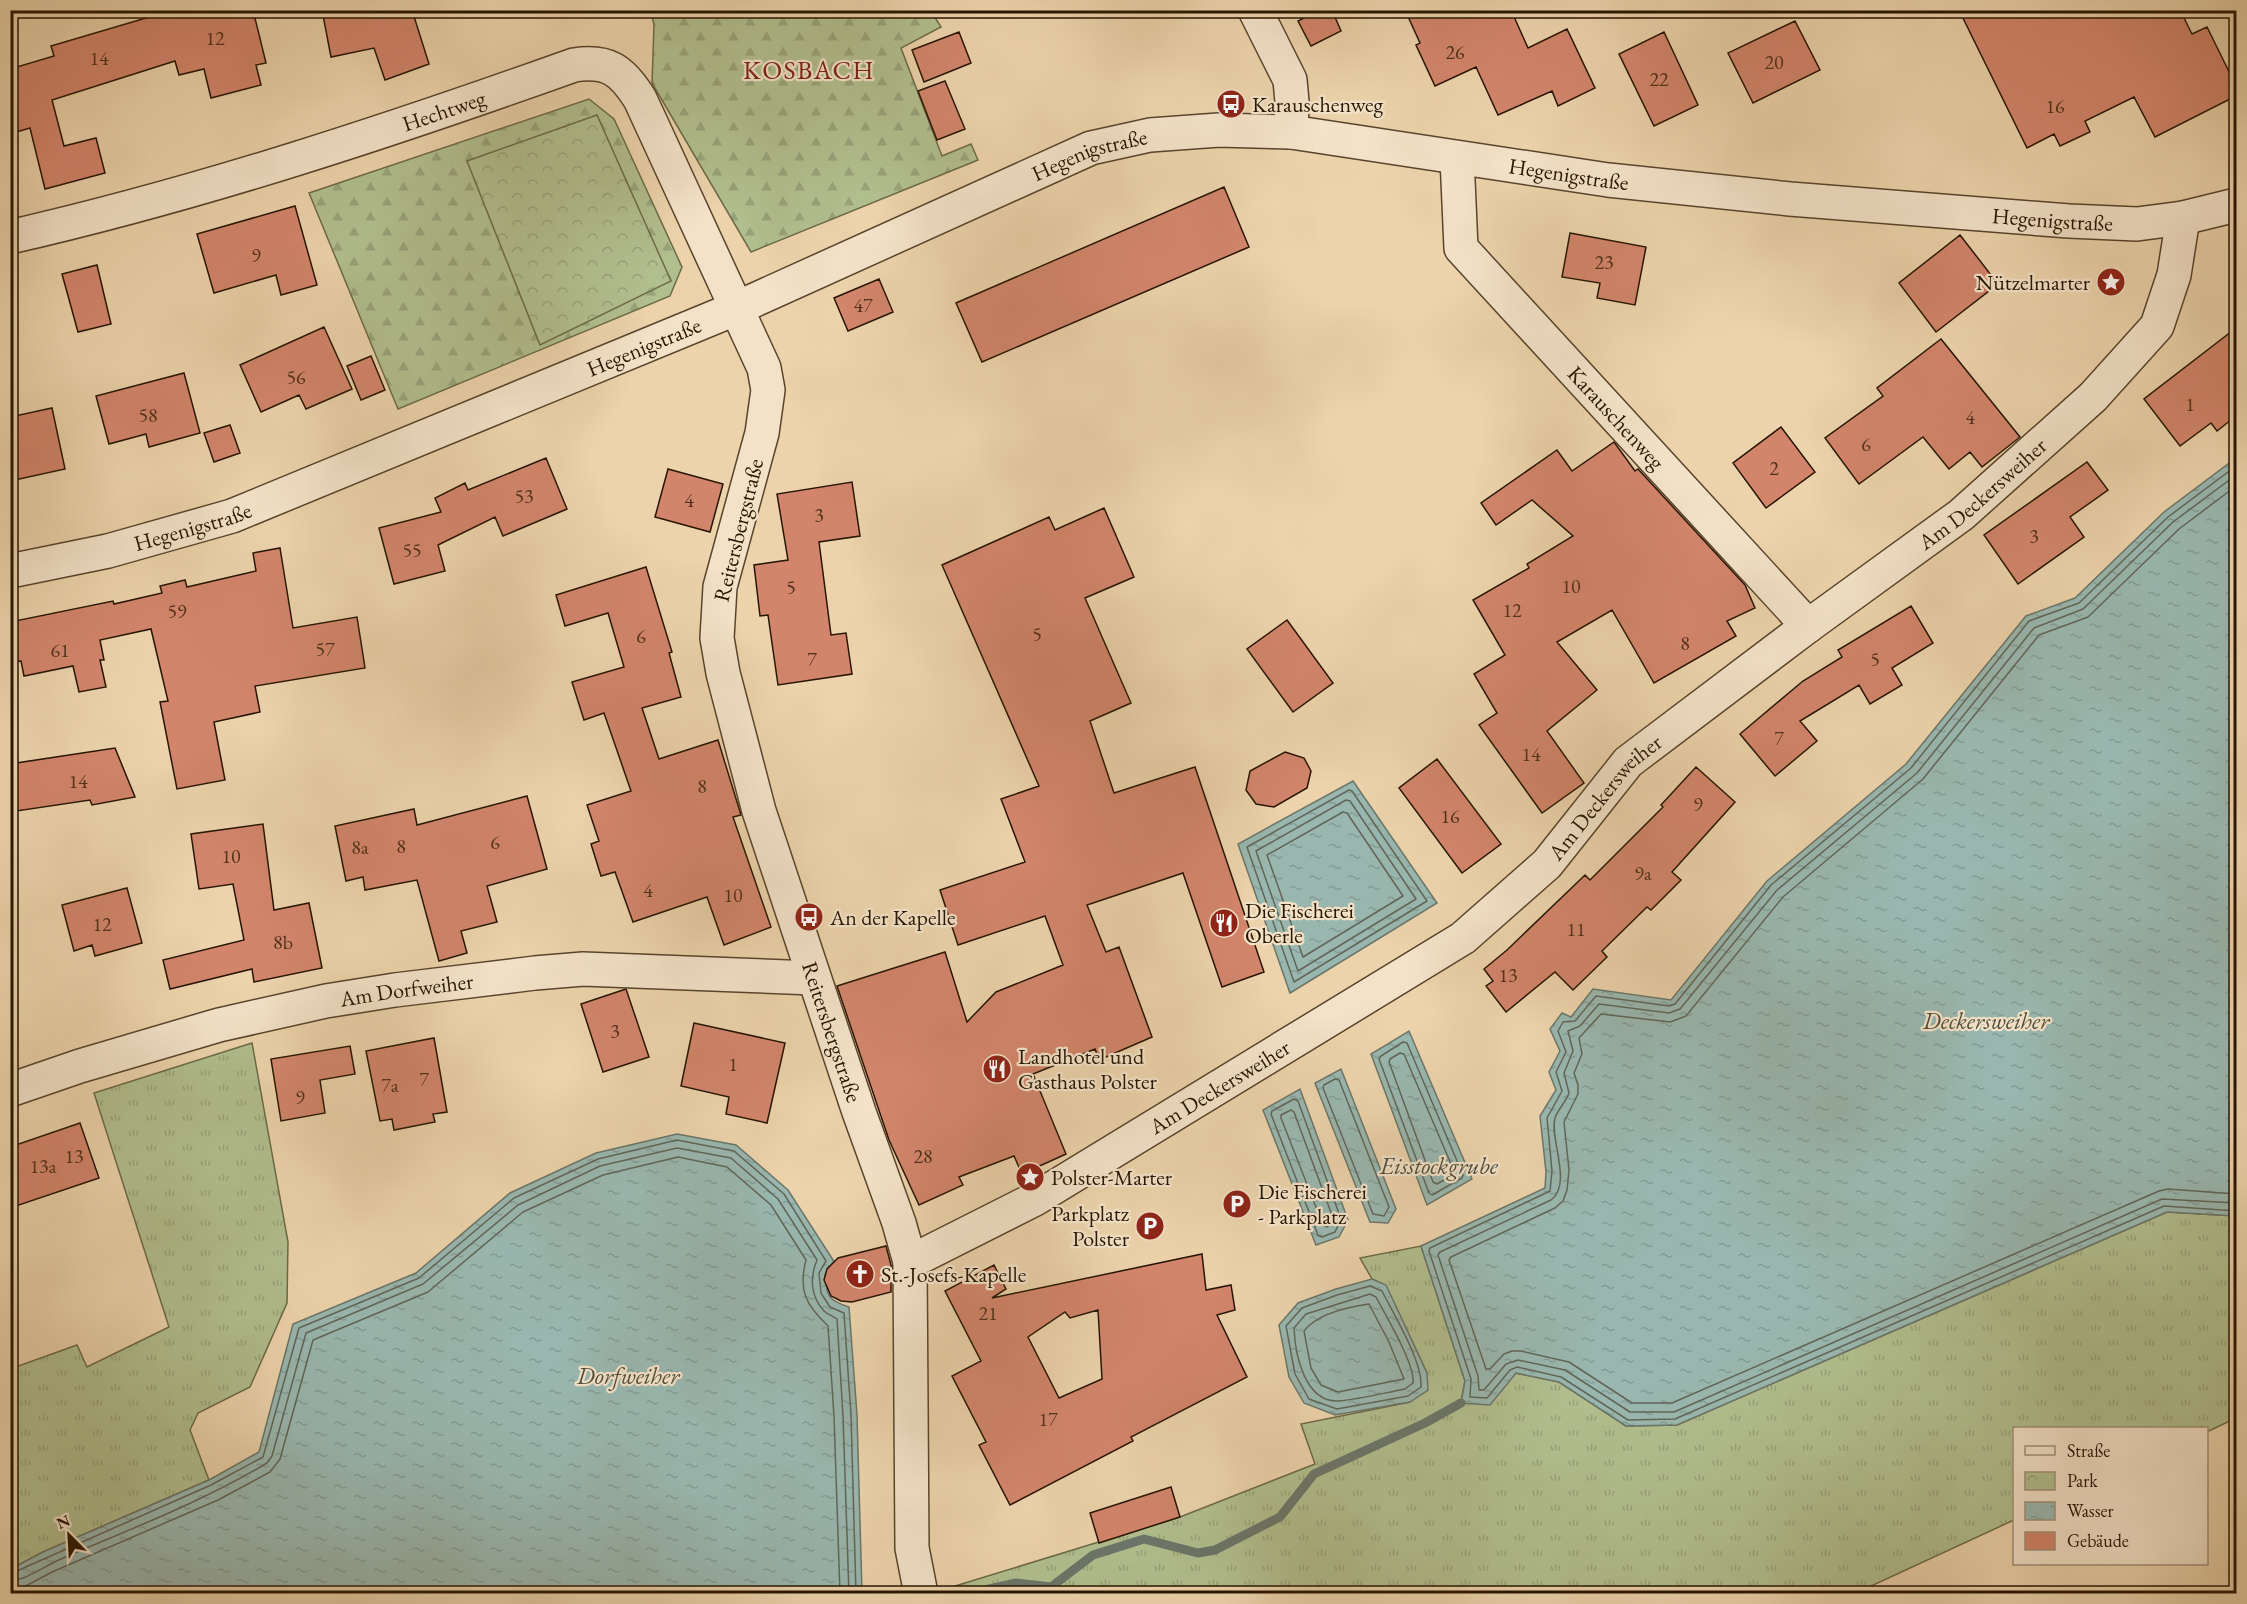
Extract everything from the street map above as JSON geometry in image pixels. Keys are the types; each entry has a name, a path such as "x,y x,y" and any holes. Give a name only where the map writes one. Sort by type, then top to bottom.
{"street":[{"path":"1255,10 1290,80 1291,132"},
{"name":"Hechtweg","path":"10,237 69,224 291,160 434,115 574,65 587,63 604,65 620,72 640,99 737,308"},
{"name":"Hegenigstraße","path":"10,571 108,551 232,516 737,308 1091,148 1150,135 1219,130 1291,132 1608,180 1790,199 2069,221 2137,224 2183,218 2236,205"},
{"name":"Karauschenweg","path":"1457,158 1461,248 1808,626"},
{"name":"Am Deckersweiher","path":"910,1262 1035,1199 1463,938 1546,864 1628,762 1808,626 1961,515 2093,397 2157,326 2174,275 2183,218"},
{"name":"Reitersbergstraße","path":"737,308 764,368 768,390 762,433 720,587 717,638 723,673 759,811 814,978 900,1223 910,1262 912,1548 921,1593"},
{"name":"Am Dorfweiher","path":"10,1090 219,1025 326,1001 395,990 583,969 814,978"}],"green space":[{"path":"651,11 931,11 941,27 901,48 942,156 971,144 978,160 751,252 652,83 654,25"},
{"path":"589,99 614,119 682,267 670,296 398,409 309,193"},
{"path":"597,115 671,281 540,345 467,161"},
{"path":"252,1043 288,1242 287,1303 250,1387 198,1413 190,1430 209,1480 43,1552 11,1569 10,1369 77,1345 87,1367 169,1327 94,1093"},
{"path":"2167,1212 2236,1216 2236,1418 2208,1432 2208,1427 2013,1427 2013,1520 1856,1593 958,1594 952,1587 1180,1517 1315,1464 1301,1424 1410,1402 1427,1373 1386,1286 1372,1279 1360,1258 1421,1246 1465,1381 1461,1402 1490,1404 1515,1373 1559,1382 1626,1426 1677,1425"}],"water":[{"name":"Deckersweiher","path":"2236,458 2236,1216 2167,1212 1677,1425 1626,1426 1559,1382 1516,1373 1490,1405 1461,1403 1465,1381 1421,1246 1545,1188 1546,1172 1540,1116 1556,1090 1549,1072 1560,1051 1550,1029 1562,1013 1571,1017 1593,989 1671,1000 1767,881 1906,764 2026,616 2075,598 2164,512"},
{"path":"1353,781 1437,903 1290,993 1238,844"},
{"name":"Eisstockgrube","path":"1409,1031 1472,1179 1427,1205 1371,1054"},
{"path":"1341,1069 1396,1209 1388,1223 1370,1222 1315,1083"},
{"path":"1300,1089 1348,1220 1339,1237 1316,1245 1263,1110"},
{"name":"Dorfweiher","path":"677,1134 736,1145 788,1190 835,1263 825,1274 826,1287 832,1299 849,1307 857,1415 862,1593 11,1594 11,1569 43,1552 209,1480 259,1452 293,1324 416,1273 510,1193 596,1153"},
{"path":"1372,1279 1386,1285 1427,1373 1428,1390 1410,1402 1335,1415 1304,1403 1289,1377 1279,1325 1298,1303"}],"building":[{"path":"173,10 253,10 266,63 256,65 261,85 211,98 204,69 179,75 175,61 52,100 64,146 96,138 105,173 45,189 30,128 10,134 10,69 54,56 51,46"},
{"path":"322,10 412,10 429,64 385,80 374,48 331,57"},
{"path":"1318,10 1332,10 1341,31 1311,46 1298,21"},
{"path":"1405,10 1511,10 1528,48 1567,29 1595,88 1558,106 1552,91 1498,115 1476,67 1435,86 1416,45 1420,43"},
{"path":"1959,10 2180,10 2192,34 2207,27 2236,86 2236,96 2155,137 2134,97 2085,121 2090,132 2060,146 2054,134 2027,148"},
{"path":"1795,21 1820,70 1753,103 1728,53"},
{"path":"959,32 971,63 924,82 912,50"},
{"path":"1664,32 1698,105 1654,126 1619,54"},
{"path":"945,81 965,129 937,140 918,91"},
{"path":"1224,187 1249,247 982,362 956,303"},
{"path":"295,206 317,285 281,295 276,275 214,293 197,234"},
{"path":"1570,233 1646,247 1635,305 1597,298 1600,283 1562,277"},
{"path":"1960,235 1998,284 1936,332 1899,283"},
{"path":"97,265 111,324 78,332 62,274"},
{"path":"879,279 893,312 848,331 834,298"},
{"path":"324,327 352,389 306,409 299,395 261,412 240,365"},
{"path":"2236,328 2236,416 2217,431 2211,423 2180,446 2144,399"},
{"path":"1941,339 2020,437 1982,467 1970,452 1949,469 1923,437 1859,484 1825,438 1883,396 1877,388"},
{"path":"371,356 385,390 361,400 347,366"},
{"path":"184,373 200,433 149,447 146,434 109,444 96,396"},
{"path":"52,408 65,469 10,481 10,417"},
{"path":"230,425 240,453 214,462 204,433"},
{"path":"1781,427 1815,472 1766,508 1733,463"},
{"path":"1614,442 1635,471 1638,469 1745,585 1755,608 1727,621 1736,636 1654,683 1612,610 1557,642 1597,690 1547,731 1584,783 1542,813 1479,725 1497,713 1474,674 1505,655 1473,600 1529,568 1527,564 1573,536 1532,500 1496,525 1481,503 1557,450 1572,471"},
{"path":"546,458 567,509 503,536 495,517 438,545 445,571 394,584 379,528 441,512 435,498 465,483 468,490"},
{"path":"2087,462 2108,490 2070,517 2084,537 2018,584 1984,535"},
{"path":"668,469 723,484 710,532 655,517"},
{"path":"852,482 860,536 819,542 831,635 846,633 852,674 778,685 768,615 760,616 754,565 788,560 777,494"},
{"path":"1104,508 1134,577 1085,598 1131,703 1090,721 1114,793 1195,767 1264,972 1222,987 1183,873 1087,905 1106,952 1119,947 1152,1037 1099,1060 1095,1049 1033,1074 1066,1154 1022,1174 1014,1156 959,1177 963,1185 919,1205 889,1140 837,986 945,952 967,1022 996,992 1063,965 1045,916 958,945 940,890 1025,862 1001,799 1039,786 942,565 1049,517 1055,530"},
{"path":"280,548 293,628 357,617 365,668 255,686 260,712 214,722 225,780 177,789 160,702 168,701 151,629 100,640 104,660 100,660 106,687 79,692 73,666 24,676 21,661 10,662 10,622 113,601 114,604 162,593 160,586 185,580 187,587 256,571 253,553"},
{"path":"646,567 672,652 669,653 681,697 642,708 659,759 718,740 741,815 733,817 771,927 724,945 707,897 633,922 615,872 601,876 591,844 599,841 587,805 631,791 604,713 584,720 572,682 624,667 608,613 565,626 556,595"},
{"path":"1911,606 1933,643 1892,668 1902,685 1870,704 1859,685 1800,721 1817,741 1775,776 1740,734 1803,681 1842,657 1838,650"},
{"path":"1287,620 1333,683 1293,712 1247,649"},
{"path":"115,748 135,797 92,805 90,800 10,812 10,764"},
{"path":"1285,752 1304,758 1311,771 1307,788 1274,807 1256,804 1246,790 1250,771"},
{"path":"1437,759 1501,844 1462,873 1399,788"},
{"path":"1696,767 1735,802 1672,872 1681,880 1651,910 1647,907 1602,951 1607,957 1573,990 1555,972 1506,1012 1486,986 1493,981 1484,969 1585,875 1590,880 1663,807 1661,805"},
{"path":"527,796 547,869 487,886 497,922 461,931 467,953 439,961 417,880 365,890 363,877 346,881 335,826 414,809 417,825"},
{"path":"263,824 274,910 309,903 322,968 254,982 252,969 170,989 163,960 244,940 233,884 199,889 191,834"},
{"path":"127,888 142,943 95,956 92,945 74,951 62,905"},
{"path":"626,989 649,1057 603,1072 581,1004"},
{"path":"694,1023 785,1043 767,1123 726,1114 729,1097 681,1086"},
{"path":"434,1038 447,1112 433,1114 435,1122 394,1130 392,1119 380,1121 366,1051"},
{"path":"350,1046 355,1074 320,1080 325,1113 281,1121 271,1059"},
{"path":"80,1123 99,1178 10,1208 10,1147"},
{"name":"St.-Josefs-Kapelle","path":"886,1246 891,1265 891,1292 852,1302 841,1301 831,1296 824,1280 827,1269 838,1258"},
{"path":"1202,1254 1206,1290 1231,1285 1235,1310 1217,1315 1247,1377 1131,1437 1133,1441 1010,1505 979,1445 986,1442 952,1376 981,1361 945,1291 994,1265 1006,1289 992,1298","holes":["1098,1310 1102,1379 1059,1398 1028,1337 1065,1312 1070,1318"]},
{"path":"1171,1487 1180,1517 1099,1543 1090,1513"}],"waterway":[{"path":"972,1593 1016,1583 1051,1587 1093,1555 1144,1539 1198,1553 1215,1550 1280,1517 1314,1474 1425,1423 1461,1403"}],"place":[{"name":"Karauschenweg","path":"1231,104"},
{"name":"Nützelmarter","path":"2111,282"},
{"name":"An der Kapelle","path":"809,917"},
{"name":"Die Fischerei Oberle","path":"1224,923"},
{"name":"Landhotel und Gasthaus Polster","path":"997,1069"},
{"name":"Polster-Marter","path":"1030,1177"},
{"name":"Die Fischerei - Parkplatz","path":"1237,1204"},
{"name":"Parkplatz Polster","path":"1150,1226"},
{"name":"St.-Josefs-Kapelle","path":"860,1274"}],"district":[{"name":"KOSBACH","path":"809,70"}]}
